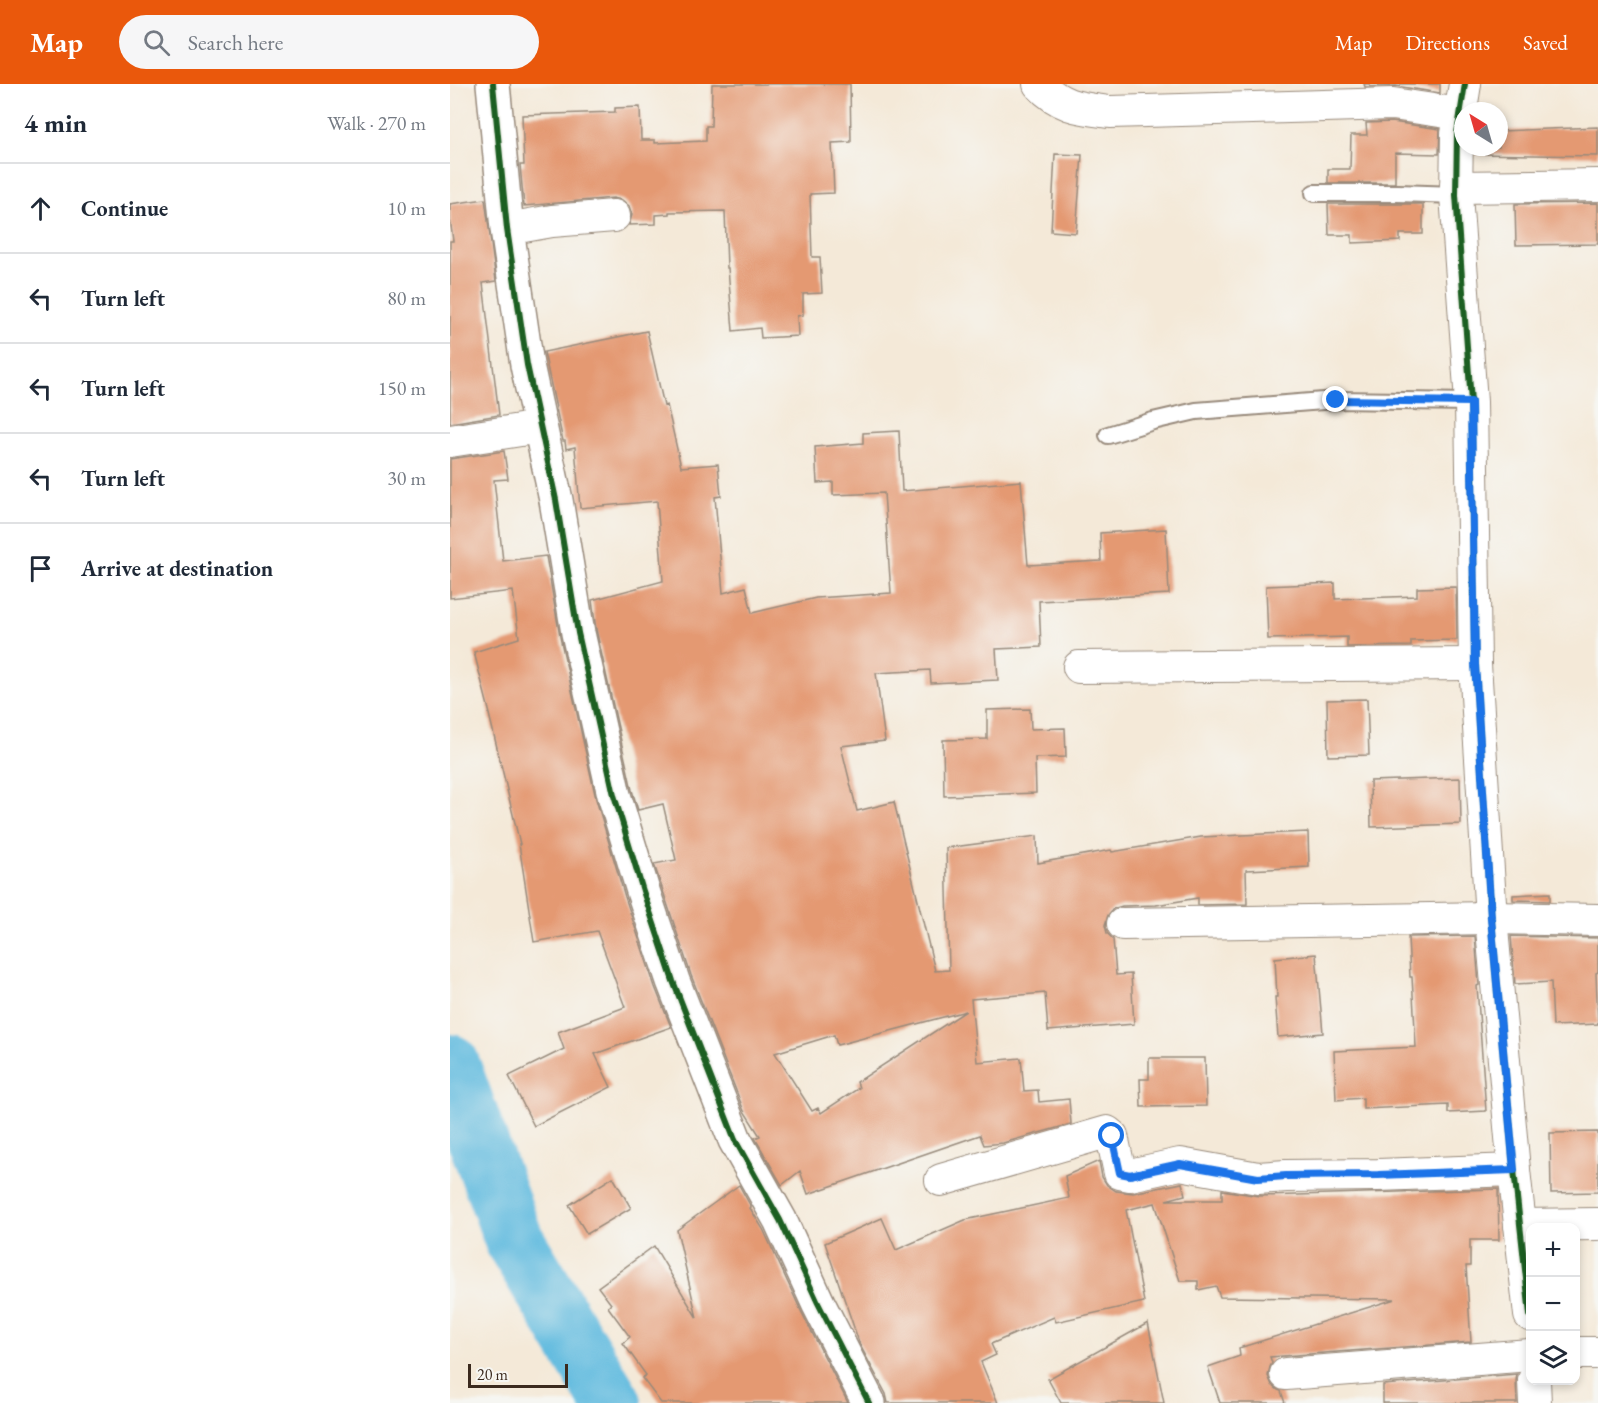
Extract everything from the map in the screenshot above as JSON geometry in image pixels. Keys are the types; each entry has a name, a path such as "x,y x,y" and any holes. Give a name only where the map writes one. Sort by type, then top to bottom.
{"street":[{"path":"493,84 507,229 527,365 556,500 578,633 614,795 673,981 735,1140 780,1220 818,1303 869,1403"},
{"path":"1039,84 1049,95 1074,107 1110,112 1393,104 1463,99 1458,134 1456,191 1471,402 1475,664 1491,918 1526,1279"},
{"path":"1456,191 1598,184"},
{"path":"507,229 552,220 614,216"},
{"path":"450,441 540,427"},
{"path":"1079,667 1475,664"},
{"path":"1124,924 1491,918 1598,920"},
{"path":"940,1180 1107,1132 1112,1136 1120,1173 1130,1175 1180,1164 1258,1178 1514,1170"},
{"path":"1520,1225 1598,1224"},
{"path":"1580,1353 1598,1353"},
{"path":"1286,1374 1526,1354"},
{"path":"1534,1385 1535,1403"}],"lane":[{"path":"1314,193 1456,191"},
{"path":"1108,435 1196,411 1336,400 1471,402"}],"building":[{"path":"712,84 850,84 851,142 832,143 834,193 810,194 812,257 820,257 822,293 803,294 803,315 797,316 798,336 761,338 760,328 733,331 725,211 669,212 669,214 656,215 656,224 629,225 632,215 629,206 622,200 613,198 524,206 520,165 524,165 522,115 615,112 615,108 640,107 641,140 655,140 655,143 706,141 706,126 711,126"},
{"path":"1364,84 1440,84 1440,93 1396,86 1365,87"},
{"path":"1392,122 1440,129 1439,154 1395,153 1395,183 1328,183 1328,169 1350,169 1351,135 1367,135 1366,123"},
{"path":"1598,127 1598,156 1508,155 1508,131"},
{"path":"1055,154 1082,155 1076,233 1051,231"},
{"path":"485,199 496,281 483,283 499,415 450,423 450,241 453,241 450,204"},
{"path":"1598,203 1598,244 1516,245 1515,204"},
{"path":"1328,204 1423,204 1423,234 1400,234 1400,241 1352,243 1352,235 1329,235"},
{"path":"647,331 681,467 718,464 721,496 715,497 723,593 746,587 752,613 816,598 891,593 884,493 833,495 833,482 817,483 815,447 863,443 863,433 899,431 902,491 1021,481 1028,565 1101,561 1100,533 1166,529 1169,594 1039,601 1041,647 996,649 998,680 931,683 930,670 876,673 885,741 841,746 857,811 894,802 935,971 949,970 946,848 1037,836 1038,863 1201,837 1308,832 1309,867 1246,870 1247,904 1198,905 1198,898 1156,905 1122,906 1113,909 1105,925 1107,933 1113,939 1116,975 1131,974 1134,1024 1048,1031 1045,993 971,999 977,1062 1021,1058 1024,1091 1038,1090 1039,1102 1069,1099 1071,1124 1003,1143 984,1145 980,1135 808,1194 800,1171 782,1185 755,1138 760,1136 744,1111 691,975 654,864 676,860 663,804 638,810 596,629 592,600 663,581 657,501 580,508 575,447 566,449 565,441 563,441 544,352","holes":["966,1011 857,1082 859,1088 821,1113 818,1108 812,1111 775,1053 834,1035 837,1045"]},
{"path":"504,451 508,479 494,480 503,561 546,556 560,637 596,799 625,897 671,1027 595,1054 611,1087 534,1126 509,1076 564,1049 558,1032 625,1007 597,931 534,942 520,844 474,652 519,638 513,591 450,598 450,459"},
{"path":"1335,583 1335,599 1417,596 1417,588 1456,587 1457,640 1411,641 1411,646 1347,647 1347,637 1268,639 1266,586"},
{"path":"1367,699 1369,755 1328,756 1327,700"},
{"path":"1030,709 1031,729 1065,728 1066,757 1035,758 1036,793 944,796 943,740 987,739 987,710"},
{"path":"1460,778 1461,824 1371,827 1370,781"},
{"path":"1550,893 1550,901 1513,900 1513,895"},
{"path":"1475,936 1486,1111 1448,1113 1448,1105 1363,1109 1363,1098 1336,1100 1334,1051 1416,1047 1408,937"},
{"path":"1511,936 1598,938 1598,972 1596,973 1598,1024 1553,1026 1551,982 1515,984"},
{"path":"1316,954 1323,1033 1278,1037 1275,958"},
{"path":"1149,1058 1205,1058 1206,1106 1141,1107 1140,1079 1149,1079"},
{"path":"1598,1132 1598,1192 1551,1193 1550,1133"},
{"path":"1099,1161 1102,1177 1107,1185 1116,1191 1133,1193 1182,1183 1185,1195 1166,1200 1222,1200 1222,1190 1259,1196 1498,1189 1499,1240 1470,1240 1470,1266 1466,1266 1471,1342 1270,1357 1272,1363 1268,1376 1272,1385 1281,1391 1285,1403 1220,1403 1208,1367 1240,1356 1239,1348 1395,1299 1220,1297 1216,1286 1198,1290 1198,1281 1180,1281 1155,1203 1126,1210 1144,1302 1056,1322 1054,1317 991,1344 996,1355 981,1362 998,1403 888,1403 886,1394 860,1345 825,1243 882,1218 896,1250 965,1220 1069,1198 1065,1176"},
{"path":"613,1177 631,1208 587,1234 569,1205"},
{"path":"739,1185 848,1403 661,1403 642,1378 646,1375 623,1343 630,1337 608,1307 611,1304 598,1287 654,1246 697,1318 677,1230"},
{"path":"1148,1323 1164,1403 1061,1403 1048,1379"},
{"path":"1517,1374 1517,1403 1383,1403 1383,1385"}],"waterway":[{"path":"450,1064 514,1240 612,1403"}],"cycle path":[{"path":"493,84 507,229 527,365 556,500 578,633 614,795 673,981 735,1140 780,1220 818,1303 869,1403"},
{"path":"1465,84 1457,134 1456,195 1471,402 1475,664 1491,918 1526,1279"}],"route":[{"path":"1112,1136 1120,1173 1130,1175 1180,1164 1258,1178 1514,1170 1491,918 1475,664 1471,402 1336,400"}]}
